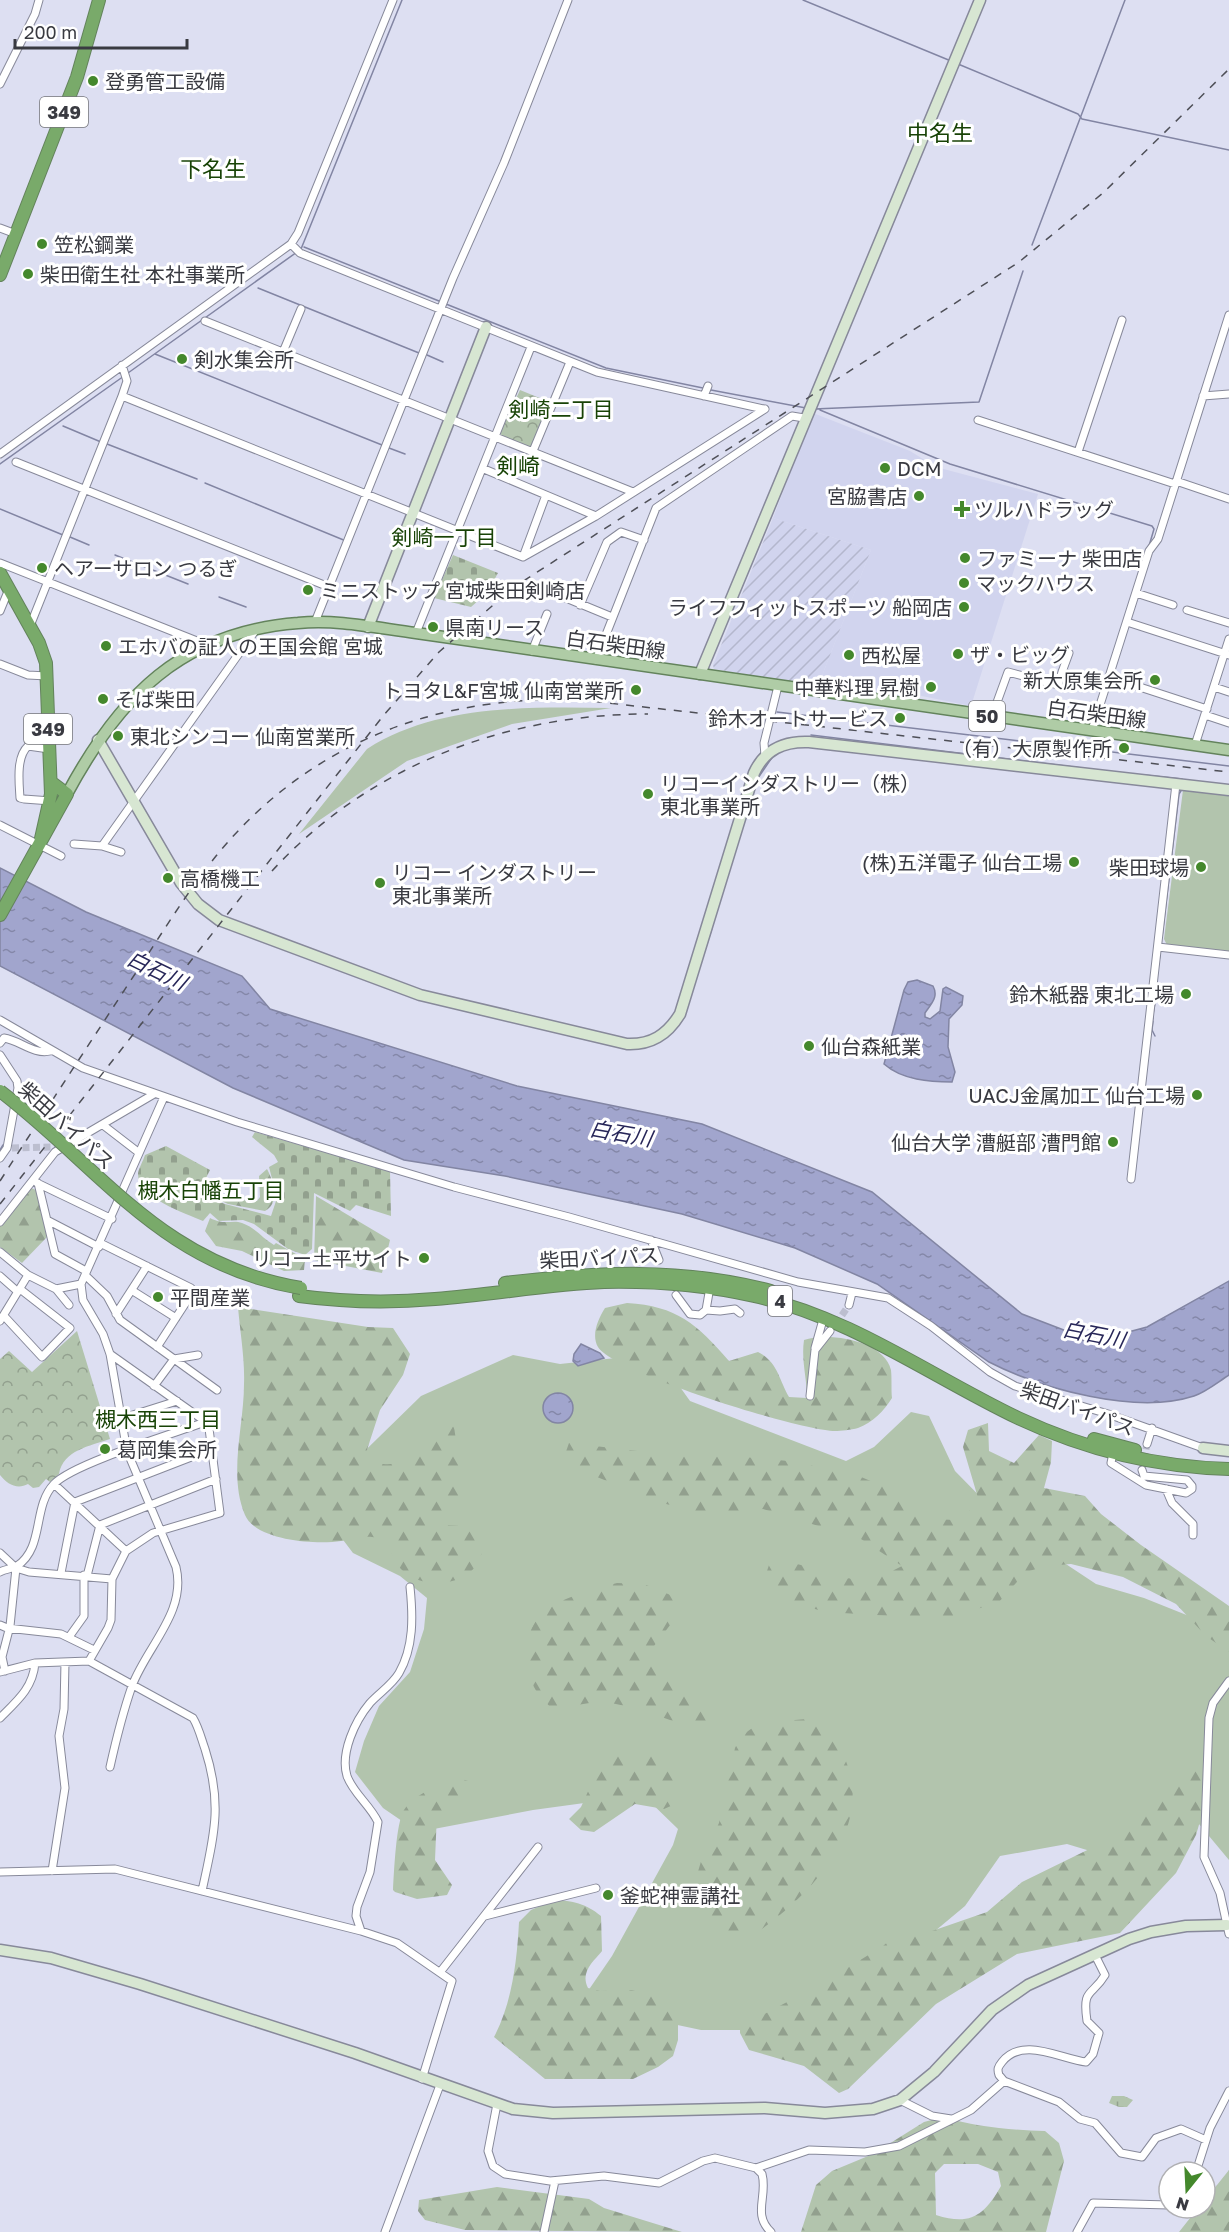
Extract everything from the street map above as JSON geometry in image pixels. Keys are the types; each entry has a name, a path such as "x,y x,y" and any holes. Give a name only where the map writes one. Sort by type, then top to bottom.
{"highway":[{"name":"349","path":"0,275 77,77 99,0"},
{"name":"349","path":"0,573 43,651 47,676 51,801 37,848"},
{"path":"51,782 67,794"},
{"name":"349","path":"0,915 67,794"},
{"name":"柴田バイパス","path":"0,1091 29,1114 137,1212 183,1245 247,1275 300,1292 391,1294 585,1274 638,1272 684,1274 745,1284 808,1302 849,1318 1011,1406 1059,1427 1150,1453 1229,1461"},
{"name":"柴田バイパス","path":"0,1100 26,1121 106,1196 178,1252 237,1280 346,1301 404,1301 603,1282 673,1283 711,1287 782,1302 824,1316 874,1340 1018,1418 1113,1453 1153,1462 1229,1469"}],"main road":[{"name":"白石柴田線","path":"67,794 98,740 118,712 159,674 207,645 257,628 315,622 416,633 1229,750"}],"street":[{"path":"0,84 35,14 39,0"},
{"path":"0,454 293,245 393,0"},
{"path":"315,622 404,400 504,163 568,0"},
{"path":"700,674 980,0"},
{"path":"0,228 16,234"},
{"path":"122,396 523,556 596,516 765,409 603,374 531,347 443,306 300,253 293,245"},
{"path":"283,352 301,309"},
{"path":"1092,730 1149,552 1158,539 1203,396 1227,330 1229,315"},
{"path":"1078,452 1122,320"},
{"path":"205,321 633,492"},
{"path":"368,627 486,327"},
{"path":"416,633 484,469 531,347"},
{"path":"533,451 570,362"},
{"path":"30,626 122,396 126,378 122,366"},
{"path":"704,396 708,386"},
{"path":"1203,396 1229,394"},
{"path":"596,660 656,508 792,416 807,412"},
{"path":"978,420 1229,499"},
{"path":"16,462 329,586"},
{"path":"484,469 596,516"},
{"path":"523,556 546,495"},
{"path":"580,605 607,542 621,532 644,540"},
{"path":"0,563 207,645"},
{"path":"0,611 9,589"},
{"path":"549,591 612,617"},
{"path":"1136,593 1173,605"},
{"path":"1187,610 1229,623"},
{"path":"532,651 548,614"},
{"path":"1127,622 1227,655"},
{"path":"102,846 257,628"},
{"path":"1195,745 1227,655 1229,639"},
{"path":"992,716 1008,672 1058,686 1069,653"},
{"path":"0,664 28,675 47,676"},
{"path":"1062,672 1106,687"},
{"path":"1109,677 1206,712 1229,723"},
{"path":"765,756 764,742 778,686"},
{"path":"1214,687 1229,692"},
{"path":"98,740 187,891 206,912 230,926 420,995 603,1039 640,1044 663,1035 680,1014 747,790 757,765 781,745 793,741 809,742 1229,790"},
{"path":"49,750 28,746 25,748 21,753 19,787 20,798 24,800 51,801"},
{"path":"1131,1179 1176,784"},
{"path":"0,825 37,848 61,856"},
{"path":"74,844 102,846 121,852"},
{"path":"1158,947 1229,955"},
{"path":"0,1020 82,1068 237,1122 454,1187 798,1282 852,1293 878,1295 896,1303 982,1367 1015,1386 1152,1428 1203,1448 1229,1451"},
{"path":"0,1043 4,1038 9,1038 38,1051 50,1051"},
{"path":"0,1055 18,1088 10,1148 0,1158"},
{"path":"0,1222 35,1182 59,1147 103,1125 154,1094"},
{"path":"110,1767 133,1684 159,1639 177,1598 180,1583 176,1567 127,1451 110,1354 103,1334 83,1300 81,1284 164,1097"},
{"path":"103,1125 138,1152"},
{"path":"35,1182 112,1218"},
{"path":"35,1182 55,1254 86,1273 107,1296 120,1320 217,1390"},
{"path":"47,1220 191,1288 192,1293 156,1347"},
{"path":"651,1240 659,1260"},
{"path":"0,1252 28,1275 56,1289 69,1305"},
{"path":"116,1314 133,1291 147,1266"},
{"path":"0,1276 19,1290 70,1328 42,1357 1,1319 19,1290 28,1275"},
{"path":"56,1289 81,1284"},
{"path":"676,1295 690,1314 700,1315 706,1310 711,1287"},
{"path":"133,1291 176,1318"},
{"path":"849,1305 852,1293"},
{"path":"706,1310 735,1309 740,1313"},
{"path":"810,1396 815,1350 824,1316"},
{"path":"815,1350 831,1331"},
{"path":"89,1661 111,1620 112,1579 126,1551 160,1531 220,1513 208,1421 206,1422 110,1354"},
{"path":"154,1386 174,1359 198,1355"},
{"path":"120,1419 177,1401"},
{"path":"202,1891 211,1850 217,1797 197,1724 193,1718 89,1661 35,1663 2,1672 1,1657 4,1627 11,1616 16,1568 32,1549 44,1498 54,1484 88,1464 206,1422"},
{"path":"1147,1444 1152,1428"},
{"path":"75,1502 212,1449"},
{"path":"1113,1453 1111,1463 1146,1485 1186,1493 1189,1493 1192,1486 1186,1480 1144,1476 1142,1470"},
{"path":"100,1525 216,1479"},
{"path":"54,1484 126,1551"},
{"path":"1166,1490 1172,1503 1193,1524 1193,1535"},
{"path":"61,1573 75,1502"},
{"path":"69,1637 84,1616 85,1576 100,1525"},
{"path":"0,1553 16,1568 29,1572 112,1579"},
{"path":"0,1572 16,1568"},
{"path":"361,1931 356,1916 357,1907 370,1872 378,1822 350,1784 346,1773 346,1753 361,1714 400,1672 409,1646 412,1625 410,1587"},
{"path":"4,1627 69,1637 94,1650"},
{"path":"52,1871 65,1788 59,1736 64,1709 65,1662"},
{"path":"0,1718 27,1691 34,1678 35,1663"},
{"path":"0,1950 51,1958 140,1984 355,2053 422,2079 497,2104 529,2112 765,2108 825,2113 873,2109 900,2100 934,2072 1003,2001 1028,1985 1151,1932 1186,1926 1228,1929 1220,1893 1203,1851 1209,1718 1213,1703 1229,1681"},
{"path":"441,1971 538,1847"},
{"path":"0,1872 115,1869 361,1931 397,1943 441,1971 452,1981 422,2079"},
{"path":"484,1916 596,1888"},
{"path":"1095,1955 1105,1973 1104,1978 1088,1992 1087,1998 1087,2021 1099,2033 1093,2054 1086,2062 1043,2051 1012,2053 1005,2058 997,2071 1004,2081 1049,2097 1080,2119 1095,2123 1120,2152 1132,2157 1142,2157 1156,2138 1181,2129 1206,2140"},
{"path":"756,2168 809,2150 865,2152 899,2146 978,2106 1004,2081"},
{"path":"384,2232 440,2085"},
{"path":"1200,2160 1206,2140 1229,2091"},
{"path":"900,2100 932,2116 954,2119"},
{"path":"497,2104 488,2144 493,2166 512,2176 555,2181 604,2176 659,2183 703,2161 715,2158 760,2171 764,2179 761,2219 771,2232"},
{"path":"544,2232 555,2181"},
{"path":"1077,2232 1093,2203 1157,2205"}],"shaded area":[{"path":"813,413 910,451 936,467 1038,494 971,706 912,694 818,686 871,550 773,518"},
{"path":"773,518 871,550 818,686 714,669 713,665"}],"green space":[{"path":"520,390 547,401 549,405 534,446 529,448 503,438 500,433"},
{"path":"453,555 498,573 487,593 471,607 434,598"},
{"path":"611,708 512,724 407,761 299,834 367,749 394,734 423,723 485,711"},
{"name":"柴田球場","path":"1183,790 1229,796 1229,952 1167,945 1164,939"},
{"path":"255,1132 390,1171 391,1216 356,1205 350,1211 314,1193 312,1249 305,1255 288,1249 254,1224 243,1220 219,1221 210,1213 203,1221 174,1209 153,1197 140,1182 138,1173 145,1155 166,1146 210,1170 199,1192 225,1204 271,1216 277,1198 269,1167 278,1162 274,1155 252,1137"},
{"path":"267,1169 272,1180 274,1198 273,1203 265,1211 228,1204 202,1192 202,1190 209,1191 243,1200 257,1201 260,1197 259,1176"},
{"path":"29,1187 38,1191 47,1237 22,1263 0,1247 0,1225"},
{"path":"316,1196 390,1240 382,1273 314,1260"},
{"path":"210,1218 220,1222 238,1222 247,1225 274,1245 276,1243 305,1259 304,1270 284,1271 242,1251 216,1246 205,1231"},
{"path":"627,1303 660,1308 685,1319 707,1337 729,1361 758,1352 765,1356 774,1366 789,1397 807,1398 804,1340 840,1338 867,1345 886,1360 891,1370 892,1398 873,1420 863,1426 835,1431 786,1422 710,1399 637,1371 611,1358 598,1347 595,1332 605,1308"},
{"path":"238,1307 368,1327 393,1328 410,1354 403,1375 380,1410 364,1459 376,1463 393,1464 405,1458 427,1439 454,1426 461,1474 461,1492 445,1525 478,1527 486,1537 478,1563 471,1571 452,1581 441,1583 419,1580 409,1576 401,1569 387,1545 379,1538 368,1537 330,1542 303,1541 274,1536 251,1524 240,1500 238,1484 237,1467 244,1375"},
{"path":"77,1331 110,1439 72,1454 66,1459 59,1474 50,1482 46,1479 39,1487 33,1488 28,1484 12,1485 0,1475 0,1359 9,1351 32,1372"},
{"path":"513,1355 560,1364 625,1357 670,1373 690,1401 846,1461 874,1447 911,1412 929,1416 955,1471 1010,1527 1096,1584 1144,1598 1214,1626 1229,1635 1229,1860 1194,1818 1163,1873 1067,1844 1000,1856 965,1906 911,1951 765,2030 701,2030 579,2004 612,1956 673,1845 678,1829 643,1795 533,1810 418,1832 383,1808 355,1772 364,1741 379,1706 410,1672 424,1629 427,1598 400,1576 353,1553 322,1512 336,1479 421,1396"},
{"path":"988,1423 989,1451 1014,1463 1039,1435 1052,1441 1051,1462 1044,1488 1085,1496 1101,1514 1141,1545 1229,1606 1229,1652 1206,1636 1176,1604 1123,1577 1071,1564 1046,1566 1026,1572 998,1603 942,1619 826,1612 782,1600 767,1571 770,1562 805,1566 834,1575 864,1579 882,1575 902,1566 861,1539 763,1509 716,1516 662,1503 562,1463 569,1443 689,1457 734,1456 788,1461 854,1474 892,1490 933,1519 955,1520 966,1516 978,1498 963,1447 968,1430"},
{"path":"617,1583 644,1584 680,1599 680,1612 651,1650 660,1670 673,1686 685,1695 707,1705 716,1715 709,1730 701,1731 639,1709 602,1701 552,1709 536,1690 531,1679 527,1651 530,1632 540,1616 566,1599"},
{"path":"807,1719 831,1731 847,1764 853,1790 850,1815 842,1840 829,1863 812,1885 752,1936 718,1930 707,1922 692,1892 702,1858 719,1823 735,1748 741,1738 756,1726 775,1721"},
{"path":"632,1751 664,1761 676,1772 677,1791 673,1805 664,1809 635,1804 594,1832 581,1830 569,1819 581,1807 605,1754"},
{"path":"1192,1762 1206,1763 1203,1811 1196,1835 1176,1873 1120,1933 1017,1954 936,2004 848,2089 839,2093 804,2066 749,2050 740,2033 740,2027 823,1983 883,1946 898,1933 932,1931 987,1912 1022,1882 1120,1834 1179,1770"},
{"path":"462,1779 468,1781 469,1794 460,1803 437,1813 435,1860 452,1885 447,1895 417,1899 395,1892 393,1890 396,1848 399,1825 404,1810 422,1794 446,1783"},
{"path":"554,1900 579,1904 601,1916 602,1951 587,1972 588,1988 600,1991 632,1990 664,2000 678,2025 678,2040 673,2056 658,2067 633,2079 545,2079 494,2037 509,1996 517,1952 519,1922 531,1910"},
{"path":"1112,2096 1124,2096 1133,2100 1127,2107 1119,2107 1109,2103"},
{"path":"943,2117 994,2127 1045,2131 1059,2143 1064,2161 1046,2232 801,2232 816,2185 832,2171 873,2154 924,2122","holes":["944,2164 978,2164 998,2172 1001,2186 988,2205 975,2216 967,2219 936,2215 935,2173"]},
{"path":"1229,2170 1229,2232 1179,2232 1188,2220 1217,2220 1217,2185"},
{"path":"497,2187 589,2199 604,2208 682,2232 465,2230 425,2220 418,2211 419,2200"}],"water":[{"name":"白石川","path":"0,868 86,912 242,976 270,1009 517,1086 702,1124 872,1192 1022,1314 1069,1332 1102,1339 1147,1327 1229,1281 1229,1375 1194,1396 1171,1401 1118,1401 1062,1390 989,1362 877,1284 795,1248 682,1214 505,1176 404,1160 233,1088 0,966"},
{"path":"917,980 933,986 935,990 934,1000 925,1013 925,1017 930,1019 940,1011 943,989 946,987 963,996 962,1005 949,1019 948,1047 955,1072 952,1082 926,1081 908,1077 884,1064 904,990 908,982"},
{"path":"581,1344 600,1353 604,1358 578,1366 573,1361 574,1354"},
{"path":"558,1393 569,1397 573,1408 569,1419 558,1423 547,1419 543,1408 547,1397"}],"waterway":[{"path":"301,249 402,0"},
{"path":"803,0 951,61"},
{"path":"1032,245 1125,0"},
{"path":"958,64 1078,114 1082,119 1229,150"},
{"path":"304,247 439,301"},
{"path":"128,373 297,252"},
{"path":"814,409 979,402 1023,271"},
{"path":"258,288 419,353"},
{"path":"446,304 606,368 703,388"},
{"path":"155,354 382,445"},
{"path":"427,355 443,362"},
{"path":"0,464 124,376"},
{"path":"711,390 806,408"},
{"path":"820,410 950,464 1152,526 1154,529 1149,546"},
{"path":"63,426 101,442"},
{"path":"107,444 197,479"},
{"path":"389,448 405,454"},
{"path":"205,483 346,541"},
{"path":"0,509 63,535"},
{"path":"70,537 89,545"},
{"path":"115,555 188,584"},
{"path":"219,597 246,607"},
{"path":"777,712 1229,766"},
{"path":"811,735 1082,768"},
{"path":"745,820 758,778 773,756"},
{"path":"1144,775 1182,779"},
{"path":"1162,937 1179,794 1182,789"},
{"path":"704,953 712,928"},
{"path":"1158,968 1160,955"},
{"path":"1153,1014 1155,1003"},
{"path":"1153,1021 1152,1030 1155,1036"},
{"path":"0,1150 3,1145"}],"tunnel":[{"path":"12,1148 55,1147"},
{"path":"836,1324 849,1305"},
{"path":"1142,1470 1147,1444"}],"railway":[{"path":"0,1204 383,716 439,652 514,587 1019,262 1103,193 1229,69"},
{"path":"0,1181 182,902 216,856 252,817 292,783 334,755 379,733 427,717 477,706 528,700 581,700 1229,772"},
{"path":"272,871 310,834 351,802 396,775 443,753 492,736 543,724 595,716 648,714"}],"place":[{"name":"登勇管工設備","path":"93,81"},
{"name":"笠松鋼業","path":"42,244"},
{"name":"柴田衛生社 本社事業所","path":"28,274"},
{"name":"剣水集会所","path":"182,359"},
{"name":"DCM","path":"885,468"},
{"name":"宮脇書店","path":"919,496"},
{"name":"ツルハドラッグ","path":"962,509"},
{"name":"ファミーナ 柴田店","path":"965,558"},
{"name":"ヘアーサロン つるぎ","path":"42,568"},
{"name":"マックハウス","path":"964,583"},
{"name":"ミニストップ 宮城柴田剣崎店","path":"308,590"},
{"name":"ライフフィットスポーツ 船岡店","path":"964,607"},
{"name":"県南リース","path":"433,627"},
{"name":"エホバの証人の王国会館 宮城","path":"106,646"},
{"name":"ザ・ビッグ","path":"958,654"},
{"name":"西松屋","path":"849,655"},
{"name":"新大原集会所","path":"1155,680"},
{"name":"中華料理 昇樹","path":"931,687"},
{"name":"トヨタL&F宮城 仙南営業所","path":"636,690"},
{"name":"そば柴田","path":"103,699"},
{"name":"鈴木オートサービス","path":"900,718"},
{"name":"東北シンコー 仙南営業所","path":"118,736"},
{"name":"（有）大原製作所","path":"1124,748"},
{"name":"リコーインダストリー（株） 東北事業所","path":"648,794"},
{"name":"(株)五洋電子 仙台工場","path":"1074,862"},
{"name":"柴田球場","path":"1201,867"},
{"name":"高橋機工","path":"168,878"},
{"name":"リコー インダストリー 東北事業所","path":"380,883"},
{"name":"鈴木紙器 東北工場","path":"1186,994"},
{"name":"仙台森紙業","path":"809,1046"},
{"name":"UACJ金属加工 仙台工場","path":"1197,1095"},
{"name":"仙台大学 漕艇部 漕門館","path":"1113,1142"},
{"name":"リコー土平サイト","path":"424,1258"},
{"name":"平間産業","path":"158,1297"},
{"name":"葛岡集会所","path":"105,1449"},
{"name":"釜蛇神霊講社","path":"608,1895"}],"district":[{"name":"中名生","path":"940,132"},
{"name":"下名生","path":"213,168"},
{"name":"剣崎二丁目","path":"561,409"},
{"name":"剣崎","path":"518,465"},
{"name":"剣崎一丁目","path":"444,537"},
{"name":"槻木白幡五丁目","path":"211,1190"},
{"name":"槻木西三丁目","path":"158,1419"}]}
